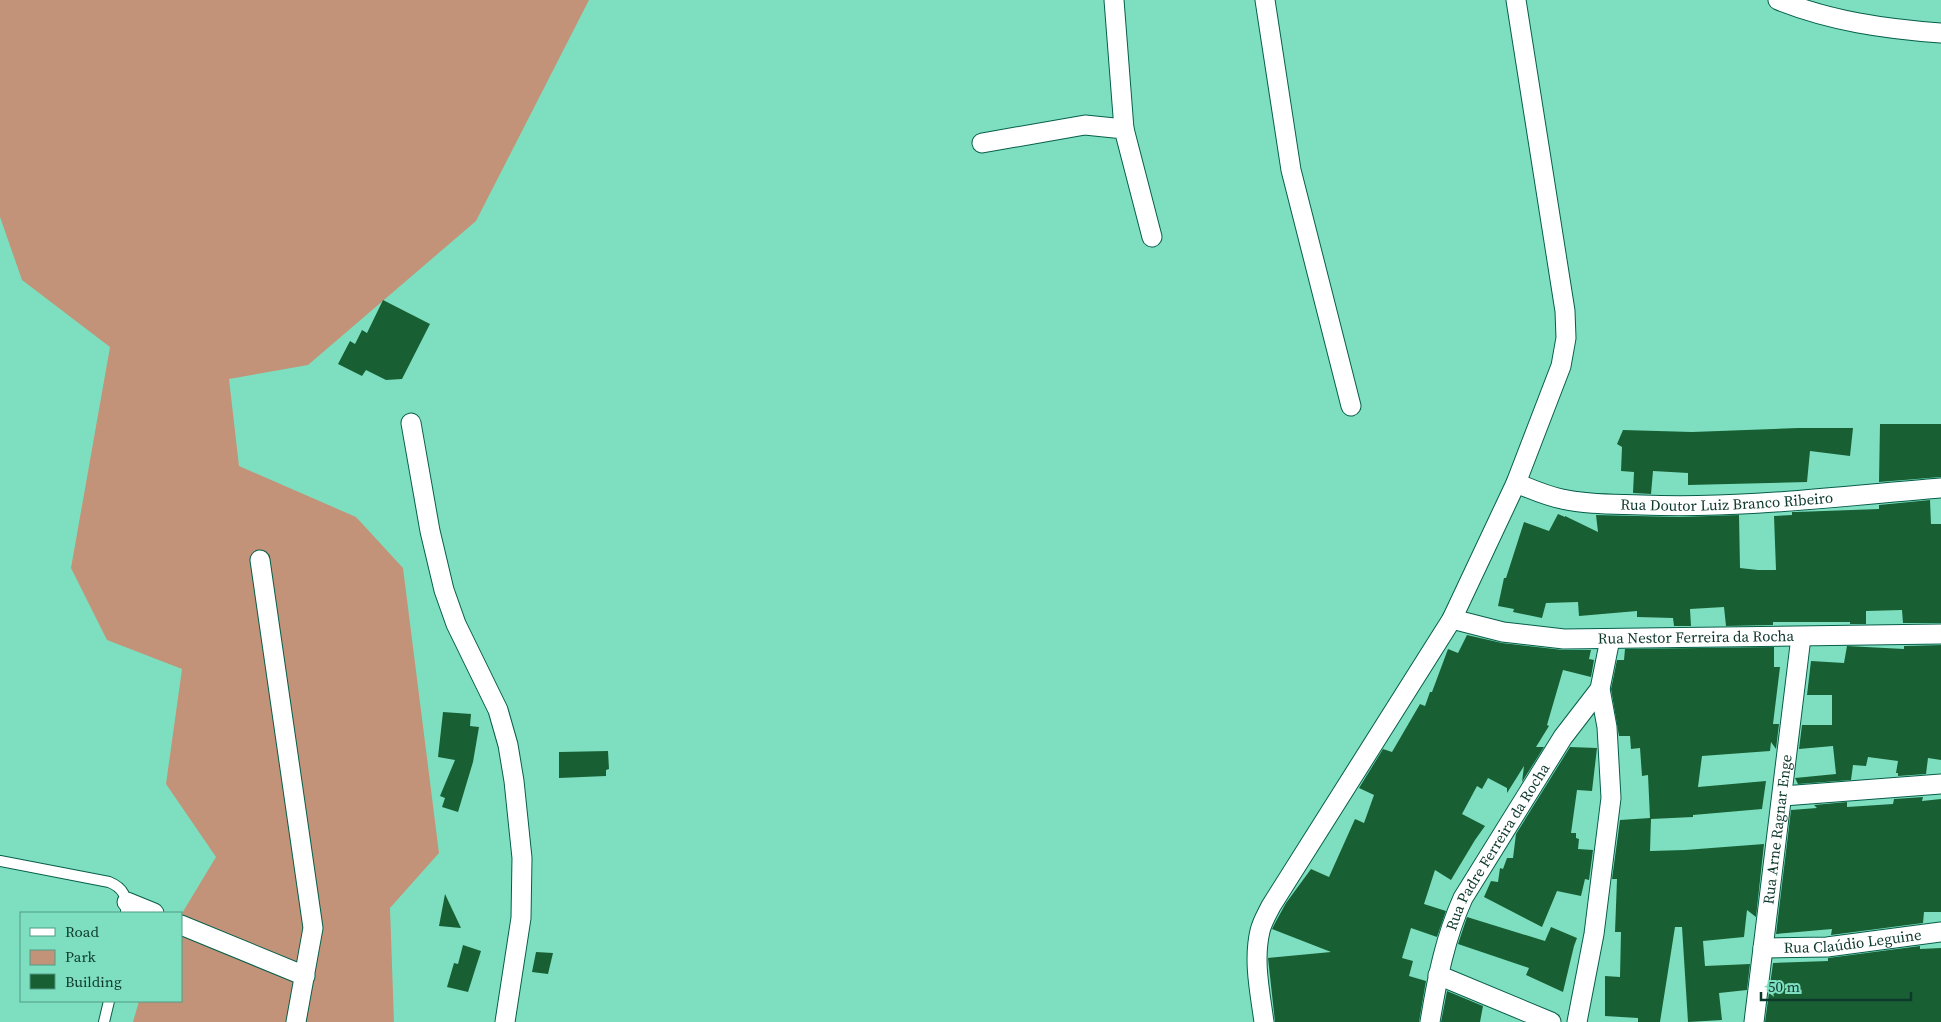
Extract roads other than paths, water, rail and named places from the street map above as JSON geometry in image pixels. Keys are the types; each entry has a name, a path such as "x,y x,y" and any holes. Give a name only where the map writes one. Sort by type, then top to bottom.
{"street":[{"path":"1114,0 1124,129 1152,237"},
{"path":"1265,0 1291,170 1350,406"},
{"path":"1264,1022 1257,974 1260,930 1271,906 1452,619 1516,482 1561,366 1566,338 1562,282 1516,0"},
{"path":"1778,0 1809,12 1854,23 1907,31 1941,32"},
{"path":"982,143 1085,125 1124,129"},
{"path":"411,423 430,531 444,590 456,624 498,710 508,745 514,780 522,858 521,918 505,1022"},
{"name":"Rua Doutor Luiz Branco Ribeiro","path":"1516,482 1534,491 1562,500 1687,506 1941,488"},
{"path":"260,560 313,928 296,1022"},
{"name":"Rua Nestor Ferreira da Rocha","path":"1452,619 1503,632 1564,639 1941,634"},
{"name":"Rua Arne Ragnar Enge","path":"1754,1022 1801,636"},
{"name":"Rua Padre Ferreira da Rocha","path":"1577,1022 1594,934 1611,798 1607,727 1600,689 1610,639"},
{"name":"Rua Padre Ferreira da Rocha","path":"1430,1022 1438,975 1452,923 1463,898 1563,737 1600,689"},
{"path":"1783,796 1941,784"},
{"path":"126,908 148,912"},
{"path":"182,925 305,976"},
{"name":"Rua Claúdio Leguine","path":"1763,948 1827,947 1941,932"},
{"path":"1438,975 1551,1022"}],"lane":[{"path":"0,861 118,885 124,892 126,908"},
{"path":"104,1022 110,1002"}]}
